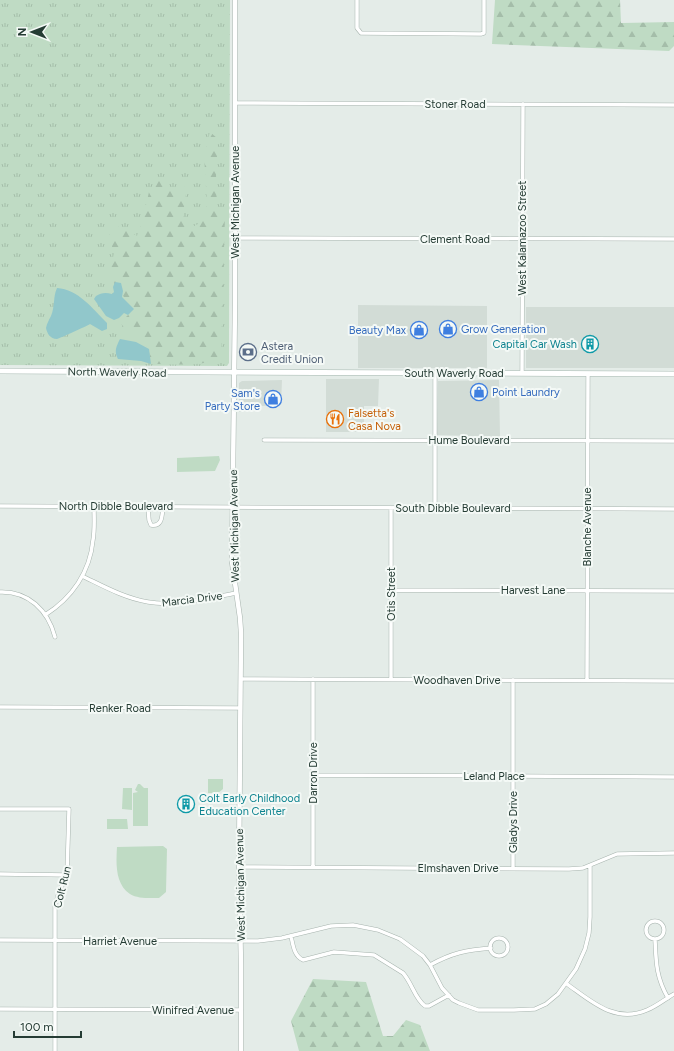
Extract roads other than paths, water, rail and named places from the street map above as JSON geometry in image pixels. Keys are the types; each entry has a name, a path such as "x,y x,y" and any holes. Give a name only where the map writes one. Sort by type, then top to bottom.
{"main road":[{"name":"North Waverly Road","path":"0,371 234,373"},
{"name":"South Waverly Road","path":"234,373 522,372 674,374"}],"street":[{"name":"West Michigan Avenue","path":"235,0 235,238 232,562 241,623 239,867 241,1051"},
{"path":"357,0 356,28 361,33 481,34 484,33 484,0"},
{"name":"Stoner Road","path":"235,103 674,104"},
{"name":"West Kalamazoo Street","path":"522,104 522,372"},
{"name":"Clement Road","path":"235,238 674,239"},
{"path":"435,373 435,508"},
{"name":"Blanche Avenue","path":"587,680 588,374"},
{"name":"Hume Boulevard","path":"264,440 674,441"},
{"name":"North Dibble Boulevard","path":"0,506 163,506 233,508"},
{"path":"45,615 61,604 69,596 82,576 92,551 94,539 94,506"},
{"path":"148,506 149,520 154,526 161,522 163,506"},
{"name":"South Dibble Boulevard","path":"233,508 674,509"},
{"name":"Otis Street","path":"391,508 391,679"},
{"name":"Marcia Drive","path":"82,576 127,597 156,604 180,602 236,593"},
{"name":"Harvest Lane","path":"391,590 674,591"},
{"path":"0,592 22,595 36,604 45,615 55,637"},
{"name":"Woodhaven Drive","path":"241,679 674,681"},
{"name":"Darron Drive","path":"313,679 313,867"},
{"name":"Gladys Drive","path":"513,680 514,868"},
{"name":"Renker Road","path":"0,707 240,708"},
{"name":"Leland Place","path":"313,775 674,777"},
{"name":"Colt Run","path":"0,809 68,809 67,875 59,892 55,906 55,1051"},
{"name":"Elmshaven Drive","path":"239,867 569,869 590,866 608,856 617,854 674,853"},
{"path":"291,936 295,953 303,960 334,952 374,955 407,977 421,1002 425,1006 429,1006 449,996 459,1003 478,1010 528,1010 540,1007 552,1000 567,984 585,949 589,933 590,866"},
{"path":"0,874 67,875"},
{"path":"653,922 661,924 664,929 662,934 655,939 646,933 648,925 653,922"},
{"name":"Harriet Avenue","path":"0,940 270,940 331,926 361,926 378,930 400,939 423,956 430,965 442,988 449,996"},
{"path":"499,938 506,942 508,947 506,952 498,956 493,953 491,948 494,940 499,938"},
{"path":"655,939 657,972 668,998"},
{"path":"430,965 462,951 491,948"},
{"path":"567,984 604,1009 614,1013 625,1014 646,1010 674,994"},
{"name":"Winifred Avenue","path":"0,1009 241,1010"}],"water":[{"path":"115,282 121,283 123,291 122,297 134,309 128,315 124,313 119,318 114,320 106,316 94,299 96,296 101,294 112,294 114,292 113,287"},
{"path":"57,288 72,292 85,301 107,323 107,329 102,331 90,324 57,339 51,337 46,328 52,313"},
{"path":"120,339 136,342 149,349 151,364 141,361 118,359 116,349"}],"place":[{"name":"Grow Generation","path":"448,329"},
{"name":"Beauty Max","path":"419,330"},
{"name":"Capital Car Wash","path":"590,344"},
{"name":"Astera Credit Union","path":"248,352"},
{"name":"Point Laundry","path":"479,392"},
{"name":"Sam's Party Store","path":"273,399"},
{"name":"Falsetta's Casa Nova","path":"335,419"},
{"name":"Colt Early Childhood Education Center","path":"186,804"}]}
